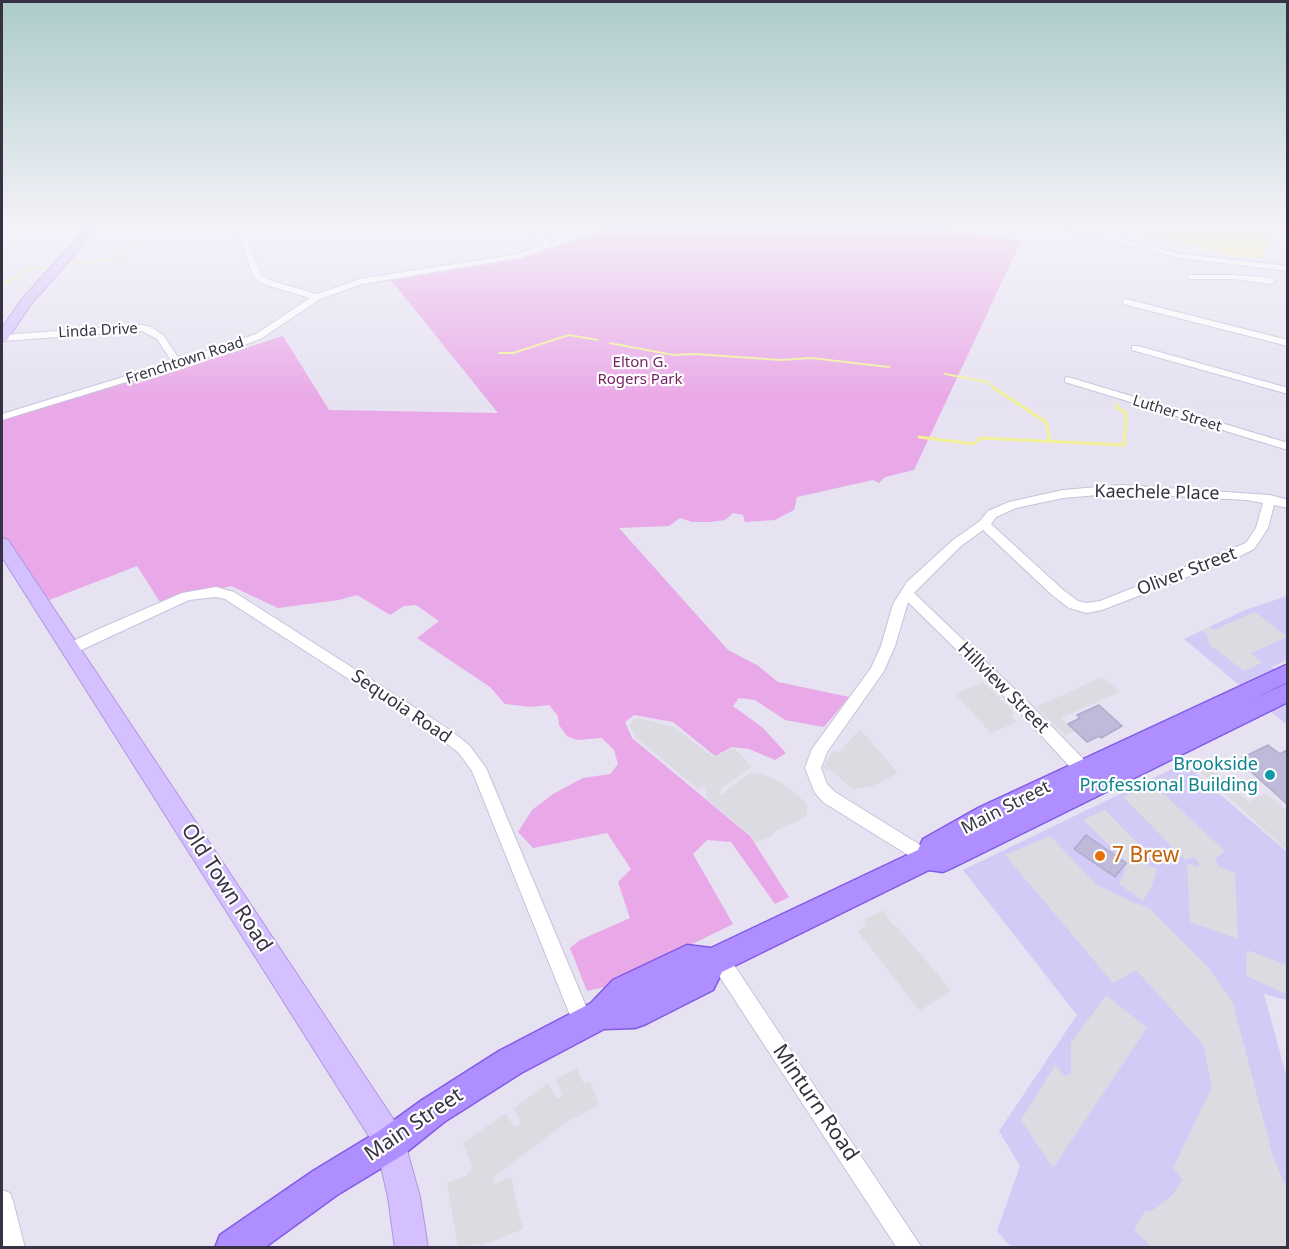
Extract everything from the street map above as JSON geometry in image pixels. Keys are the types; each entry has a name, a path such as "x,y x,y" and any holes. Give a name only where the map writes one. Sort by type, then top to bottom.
{"main road":[{"path":"2,338 26,302 41,285"},
{"name":"Old Town Road","path":"2,544 72,648 391,1143 404,1197 412,1248"},
{"name":"Main Street","path":"1211,720 1287,672"},
{"name":"Main Street","path":"233,1248 325,1183 391,1143 433,1110 476,1082 592,1019 635,1013 703,980 715,961 927,858 943,860 1090,778 1211,720 1287,693"}],"street":[{"path":"277,285 317,297"},
{"name":"Frenchtown Road","path":"2,417 234,346 259,336 317,297 351,285"},
{"path":"1126,302 1287,343"},
{"name":"Linda Drive","path":"2,338 142,328 155,332 160,337 178,364"},
{"path":"1135,348 1287,391"},
{"name":"Luther Street","path":"1068,380 1287,447"},
{"name":"Kaechele Place","path":"927,858 830,796 818,783 813,768 820,749 877,671 906,592 957,543 984,524 992,514 1013,505 1093,490 1159,490 1270,499 1287,504"},
{"name":"Oliver Street","path":"984,524 1057,592 1082,608 1102,605 1241,552 1256,541 1270,499"},
{"name":"Sequoia Road","path":"72,648 177,599 216,592 229,595 446,734 464,749 478,768 592,1019"},
{"name":"Hillview Street","path":"906,592 1021,704 1090,778"},
{"name":"Minturn Road","path":"715,961 911,1248"},
{"path":"2,1201 14,1248"}],"shaded area":[{"path":"1287,596 1287,660 1272,667 1287,679 1287,725 1184,639 1245,610"},
{"path":"1255,612 1287,637 1251,653 1262,663 1244,671 1209,644 1207,634 1203,630 1209,627 1214,630"},
{"path":"1102,677 1120,692 1061,718 1074,731 1066,736 1036,707"},
{"path":"983,682 1014,712 1011,716 1017,722 991,733 955,694"},
{"path":"640,718 674,727 713,757 734,748 752,767 722,788 719,792 721,795 750,773 761,774 780,782 807,803 807,814 804,818 776,831 771,837 755,842 750,835 707,799 705,785 698,789 636,738 629,725 634,719"},
{"path":"860,729 898,773 871,787 853,789 830,770 823,768 833,750 839,752"},
{"path":"1204,761 1249,802 1266,793 1287,811 1287,850 1193,766"},
{"path":"1184,763 1287,852 1287,1000 1264,994 1287,1078 1287,1247 1011,1247 997,1231 1020,1166 999,1131 1077,1015 963,870"},
{"path":"1153,784 1225,851 1215,859 1219,867 1235,873 1238,939 1190,922 1187,864 1199,867 1198,862 1195,857 1185,860 1123,797"},
{"path":"1105,810 1151,857 1143,863 1157,869 1152,885 1143,901 1119,884 1128,863 1083,820"},
{"path":"1050,836 1097,885 1148,907 1208,967 1233,1003 1273,1157 1287,1189 1287,1247 1149,1247 1150,1245 1134,1230 1145,1211 1152,1211 1172,1195 1183,1180 1173,1168 1212,1087 1203,1044 1136,970 1113,983 1005,855"},
{"path":"884,910 890,922 897,927 951,990 920,1011 858,932 866,926 864,920"},
{"path":"1247,950 1287,965 1287,994 1246,976"},
{"path":"1106,995 1147,1028 1053,1168 1021,1120 1055,1065 1065,1076 1071,1074 1071,1043"},
{"path":"577,1068 584,1084 590,1081 599,1105 567,1122 494,1177 495,1184 511,1177 523,1229 479,1247 477,1244 458,1247 447,1183 467,1175 473,1167 463,1143 506,1113 514,1127 518,1127 520,1122 514,1108 548,1083 556,1097 560,1098 562,1094 556,1079"}],"green space":[{"name":"Elton G. Rogers Park","path":"395,285 1000,285 914,470 885,477 879,483 873,480 797,497 794,510 775,520 745,522 743,515 733,513 725,520 710,522 692,522 680,518 669,526 619,528 728,650 757,665 778,682 849,697 824,727 785,720 755,700 739,698 733,706 763,728 786,753 775,760 749,749 732,747 715,756 673,722 634,715 625,722 632,738 750,836 789,897 775,904 731,842 707,840 693,854 733,924 605,987 587,991 570,948 580,940 630,918 618,882 631,869 607,833 533,848 518,832 532,810 553,794 583,778 610,774 618,764 614,750 602,738 577,740 567,736 559,725 558,716 549,705 531,707 505,704 490,687 417,638 439,621 416,605 404,606 390,615 357,595 339,600 278,608 231,586 160,602 137,566 44,602 2,541 2,419 130,380 139,383 283,336 329,410 498,413"}],"building":[{"path":"1099,705 1122,726 1101,738 1099,736 1087,742 1068,724 1080,718 1077,715"},
{"name":"Brookside Professional Building","path":"1268,745 1280,754 1287,750 1287,804 1238,760"},
{"name":"7 Brew","path":"1086,835 1126,863 1115,877 1074,849"}],"waterway":[{"path":"499,353 513,353 569,335 598,340"},
{"path":"610,343 673,355 694,354 781,360 811,358 889,367"},
{"path":"945,374 987,382 996,389"},
{"path":"994,388 1046,422 1050,441"},
{"path":"919,437 974,444 980,438 1124,445 1126,413 1117,408 1117,404"}],"place":[{"name":"Brookside Professional Building","path":"1270,775"},
{"name":"7 Brew","path":"1100,856"}]}
